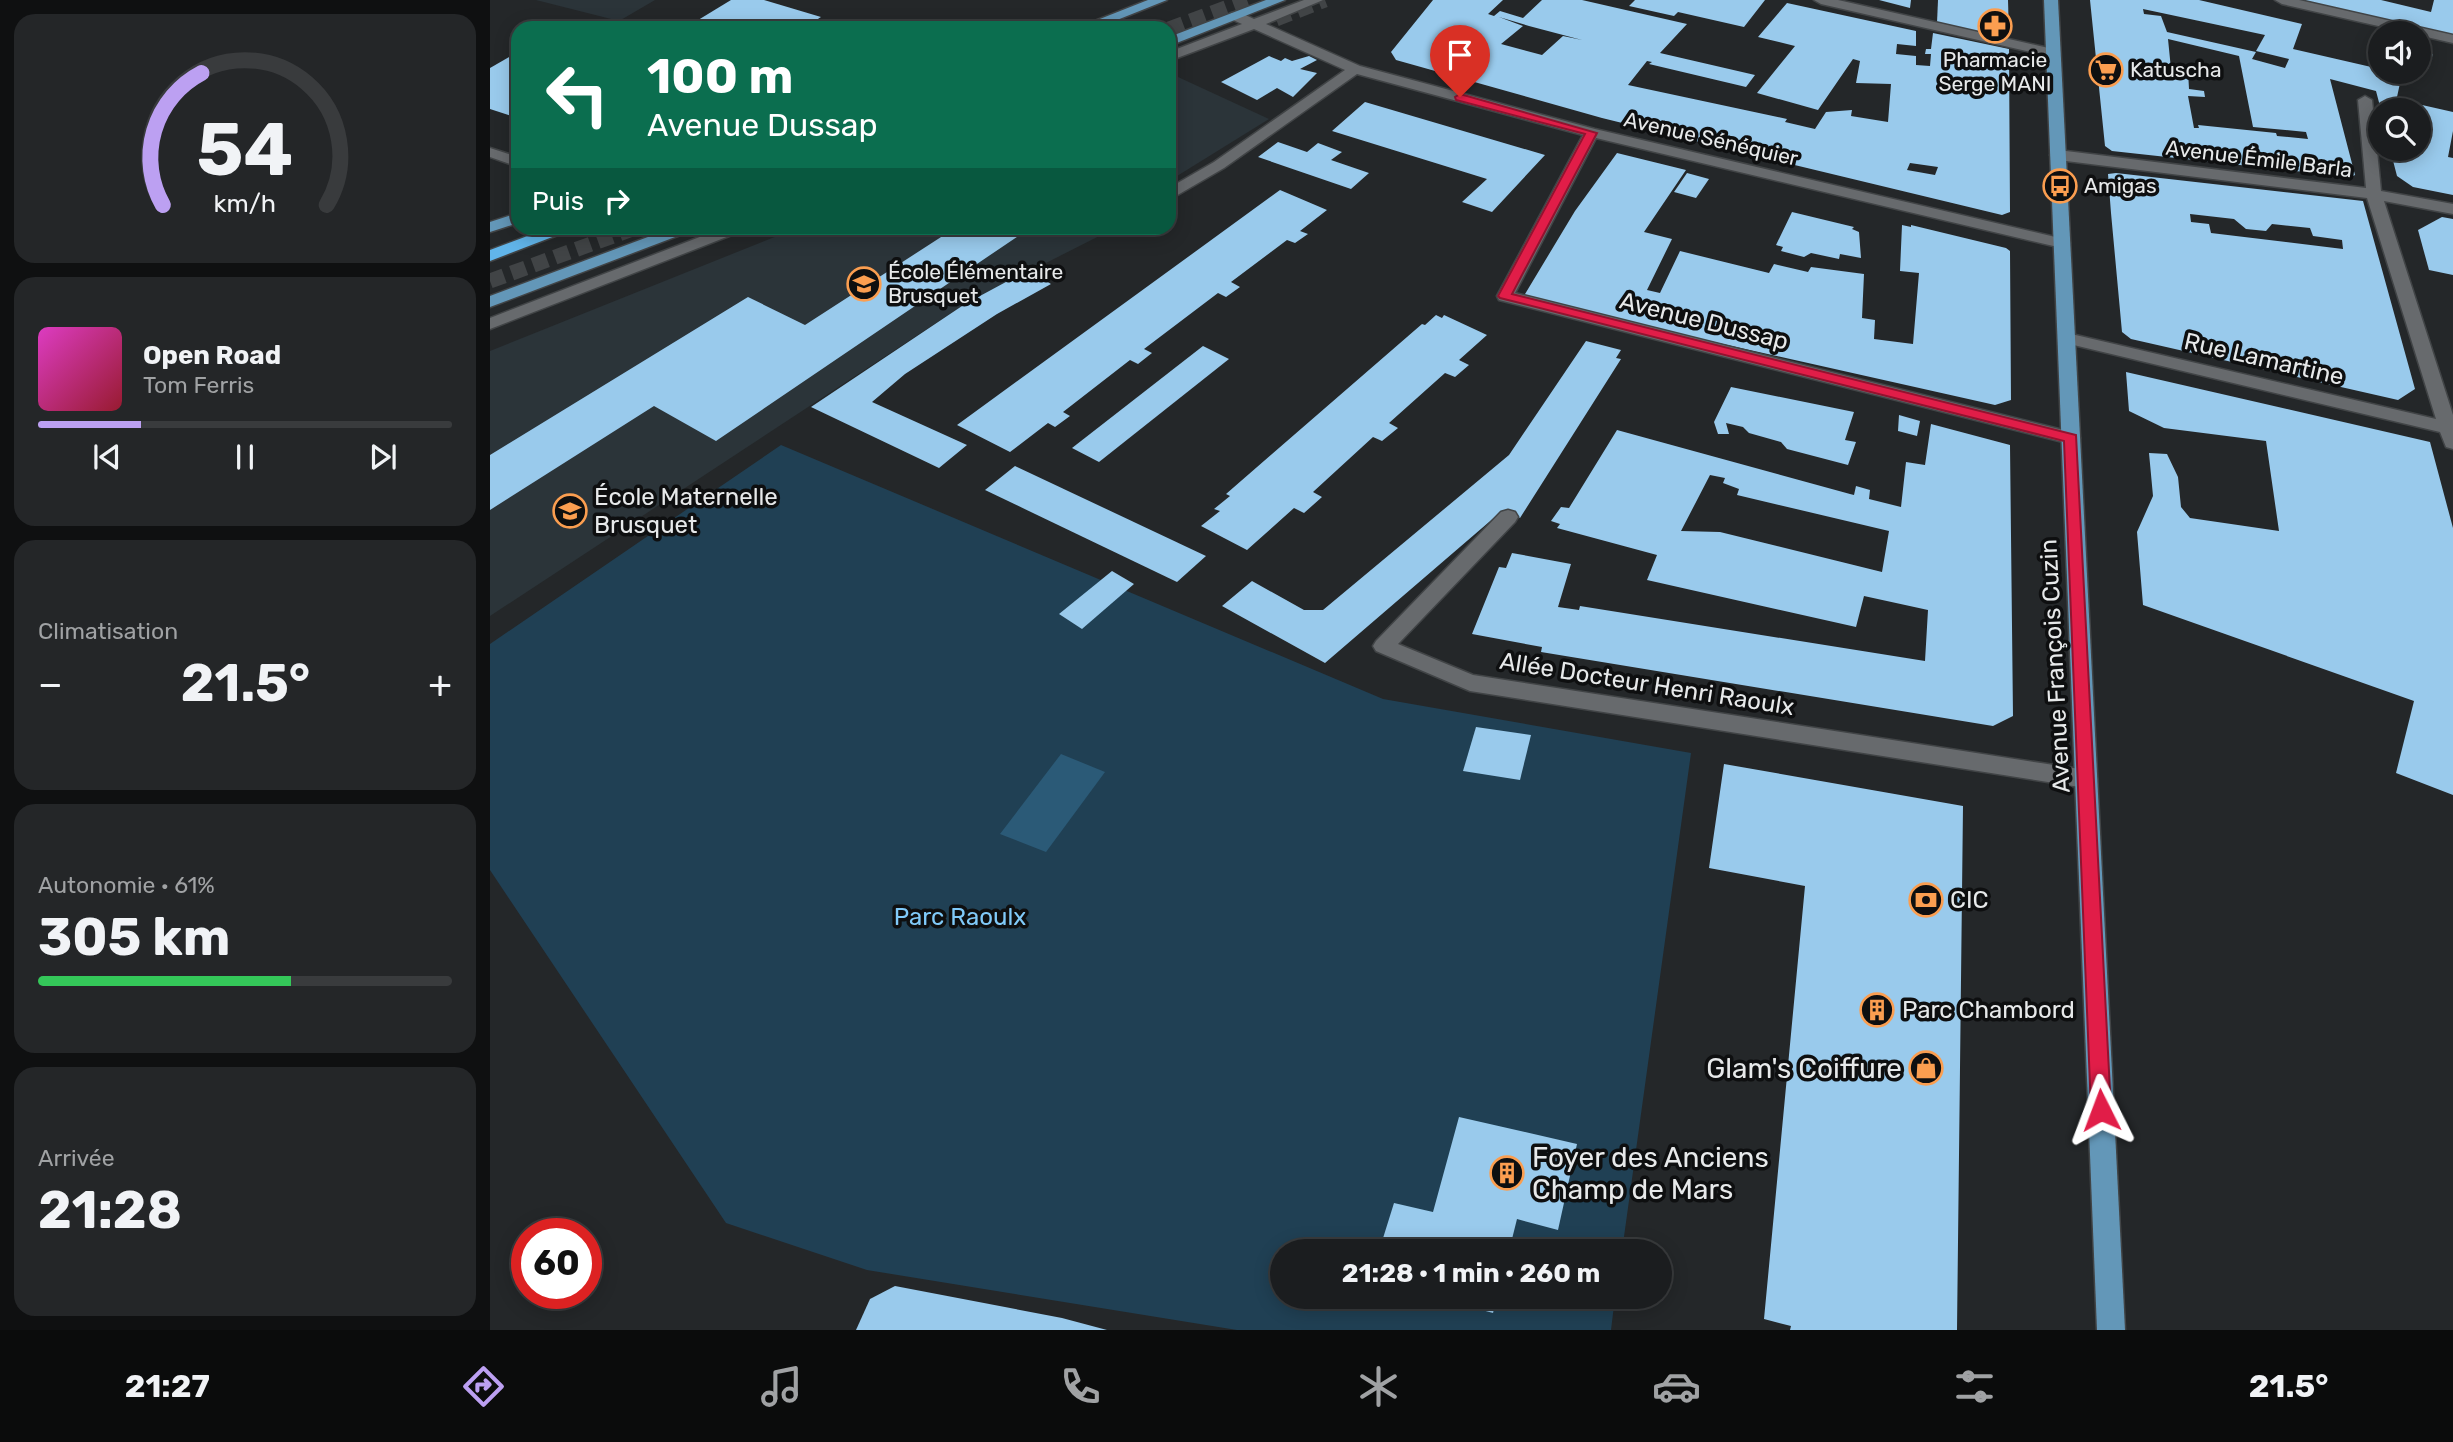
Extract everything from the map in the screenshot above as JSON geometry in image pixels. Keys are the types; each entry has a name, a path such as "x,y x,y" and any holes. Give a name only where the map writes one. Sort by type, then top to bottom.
{"highway":[{"path":"490,256 544,235"}],"main road":[{"path":"1103,21 1160,0"},
{"path":"1176,39 1278,0"},
{"name":"Avenue François Cuzin","path":"2051,0 2111,1330"},
{"path":"490,227 511,220"},
{"path":"490,302 667,235"}],"street":[{"path":"1176,54 1315,0"},
{"path":"1821,0 2053,53"},
{"path":"2282,0 2453,38"},
{"name":"Avenue Sénéquier","path":"1236,16 1355,69 1592,133 2062,243"},
{"path":"1176,191 1252,142 1355,69"},
{"name":"Rue Lamartine","path":"2365,100 2374,194 2451,435"},
{"name":"Avenue Dussap","path":"1592,133 1504,296 2071,438"},
{"path":"490,152 510,159"},
{"name":"Avenue Émile Barla","path":"2058,155 2374,194 2453,209"},
{"path":"490,324 718,235"},
{"name":"Rue Lamartine","path":"2067,338 2451,435"},
{"name":"Allée Docteur Henri Raoulx","path":"1508,517 1383,646 1470,683 2086,779"}],"shaded area":[{"path":"536,0 655,0 619,21"},
{"path":"1178,77 1269,119 1176,177"},
{"name":"École Maternelle Brusquet","path":"780,235 1101,235 965,304 490,616 490,351"},
{"path":"1061,754 1105,772 1046,852 1000,834"}],"green space":[{"name":"Parc Raoulx","path":"781,445 1383,699 1691,753 1624,1239 1270,1239 1270,1309 1614,1309 1611,1330 1237,1330 867,1270 726,1223 490,870 490,644"}],"building":[{"path":"731,0 764,0 821,17 815,21 696,21"},
{"path":"1433,0 1503,0 1488,14 1494,16 1500,11 1523,18 1542,0 1582,0 1687,24 1660,53 1755,75 1746,87 1649,64 1652,62 1647,61 1628,85 1787,119 1785,122 1815,129 1826,112 1852,110 1851,116 1888,122 1891,84 1856,83 1860,61 1853,59 1818,110 1757,93 1795,46 1758,37 1787,3 1916,31 1916,46 1897,44 1896,54 1916,56 1916,65 1930,66 1931,54 1925,54 1926,49 1931,49 1933,33 2009,49 2010,212 2002,215 1602,118 1396,60 1391,52","holes":["1499,17 1529,26 1582,40 1563,36 1542,55 1501,44 1523,26","1910,163 1938,167 1935,175 1907,170"]},
{"path":"1635,0 1765,0 1744,27 1678,12 1674,16 1629,6"},
{"path":"1879,0 1911,0 1910,8"},
{"path":"1938,0 2008,0 2009,36 2004,38 1937,23"},
{"path":"2090,0 2199,0 2302,24 2293,49 2368,66 2368,84 2400,84 2398,98 2378,98 2376,91 2330,79 2355,175 2351,177 2112,151 2105,146","holes":["2143,9 2265,35 2256,51 2289,59 2285,68 2252,59 2256,52 2167,32 2161,16 2144,14","2168,39 2239,56 2253,127 2306,132 2308,139 2198,125 2199,128 2194,128 2188,96 2205,97 2204,91 2189,89 2188,71 2171,69"]},
{"path":"2300,0 2381,0 2431,12 2434,0 2453,0 2453,36 2431,31 2431,21 2389,21"},
{"path":"511,56 511,116 490,109 490,68"},
{"path":"1269,56 1281,61 1285,58 1292,61 1309,56 1317,60 1300,69 1317,73 1293,97 1277,88 1257,100 1221,82"},
{"path":"1365,102 1545,155 1492,212 1462,202 1487,179 1332,131"},
{"path":"2431,107 2453,112 2448,157 2453,158 2453,195 2413,187 2397,176 2393,161 2431,161"},
{"path":"1278,142 1307,152 1318,143 1342,152 1331,160 1369,173 1351,189 1258,157"},
{"path":"1617,153 1686,170 1644,232 1672,239 1647,290 1660,293 1680,251 1769,273 1774,264 1808,272 1811,267 1864,274 1862,318 1875,320 1874,339 1913,344 1919,273 1900,271 1902,225 2006,248 2010,251 2011,400 1995,405 1522,299 1575,211"},
{"path":"1687,173 1709,179 1696,198 1674,192"},
{"path":"2108,174 2363,201 2415,389 2398,400 2131,339 2122,332","holes":["2190,214 2234,219 2246,229 2266,231 2272,224 2310,228 2313,236 2342,240 2343,249 2211,233 2209,224 2191,222"]},
{"path":"1280,190 1327,210 1300,231 1308,234 1295,243 1287,240 1231,282 1240,287 1226,297 1218,293 1144,349 1152,353 1138,364 1130,360 1063,412 1070,416 1055,427 1048,423 1010,452 957,425"},
{"path":"1792,212 1854,227 1852,229 1859,232 1861,258 1840,254 1839,259 1811,253 1804,257 1781,251 1783,247 1776,245"},
{"path":"2442,217 2453,219 2453,275 2429,270 2418,230"},
{"path":"944,235 1020,235 716,441 654,406 490,510 490,455 748,297 805,325"},
{"path":"1028,270 1051,284 997,314 905,374 872,402 967,445 939,468 811,407 965,304"},
{"path":"1436,315 1442,318 1444,315 1487,335 1459,360 1469,365 1455,377 1445,373 1389,423 1398,428 1382,441 1373,437 1313,492 1322,497 1304,513 1294,508 1247,550 1201,526 1220,511 1214,509 1230,496 1226,494 1422,324 1425,325"},
{"path":"1586,341 1621,350 1616,358 1621,359 1520,518 1503,510 1325,663 1222,606 1252,581 1304,610 1323,610 1509,455"},
{"path":"1203,346 1229,359 1099,462 1072,448"},
{"path":"2126,372 2430,442 2453,528 2453,795 2396,773 2414,701 2143,605 2137,532 2153,496 2149,453 2167,454 2178,477 2181,507 2190,518 2279,531 2266,441 2164,428 2129,411"},
{"path":"1731,387 1854,412 1845,440 1856,442 1848,465 1787,449 1781,442 1749,433 1743,427 1726,423 1729,434 1718,434 1714,422"},
{"path":"1899,415 1920,421 1917,436 1898,431"},
{"path":"1931,424 2010,445 2013,716 1993,726 1541,652 1542,647 1472,634 1499,567 1506,568 1512,553 1571,564 1558,607 1579,610 1580,606 1925,661 1928,610 1864,596 1856,627 1647,580 1657,555 1557,528 1560,524 1551,521 1561,507 1569,508 1617,430 1854,495 1856,486 1870,490 1869,499 1901,507 1906,462 1925,465","holes":["1710,475 1725,478 1723,483 1739,489 1737,495 1889,531 1882,572 1720,532 1681,531"]},
{"path":"1015,466 1206,556 1177,582 985,490"},
{"path":"1112,571 1134,584 1082,629 1059,614"},
{"path":"1476,727 1531,735 1520,780 1463,771"},
{"name":"Parc Chambord","path":"1724,764 1963,806 1957,1330 1790,1330 1791,1326 1764,1319 1805,886 1709,868"},
{"name":"Foyer des Anciens Champ de Mars","path":"1459,1117 1577,1144 1558,1230 1517,1219 1512,1239 1383,1239 1394,1203 1433,1212"},
{"path":"895,1286 1062,1318 1107,1330 856,1330 870,1299"},
{"path":"1478,1309 1494,1309 1493,1313"}],"tunnel":[{"path":"1176,26 1247,0"},
{"path":"1276,19 1325,0"},
{"path":"490,281 616,235"}],"place":[{"name":"Pharmacie Serge MANI","path":"1995,26"},
{"name":"Katuscha","path":"2106,70"},
{"name":"Amigas","path":"2060,186"},
{"name":"École Élémentaire Brusquet","path":"864,284"},
{"name":"École Maternelle Brusquet","path":"570,511"},
{"name":"CIC","path":"1926,900"},
{"name":"Parc Chambord","path":"1877,1010"},
{"name":"Glam's Coiffure","path":"1926,1068"},
{"name":"Foyer des Anciens Champ de Mars","path":"1507,1173"}],"route":[{"path":"1460,97 1592,133 1504,296 2071,438 2101,1110"}]}
